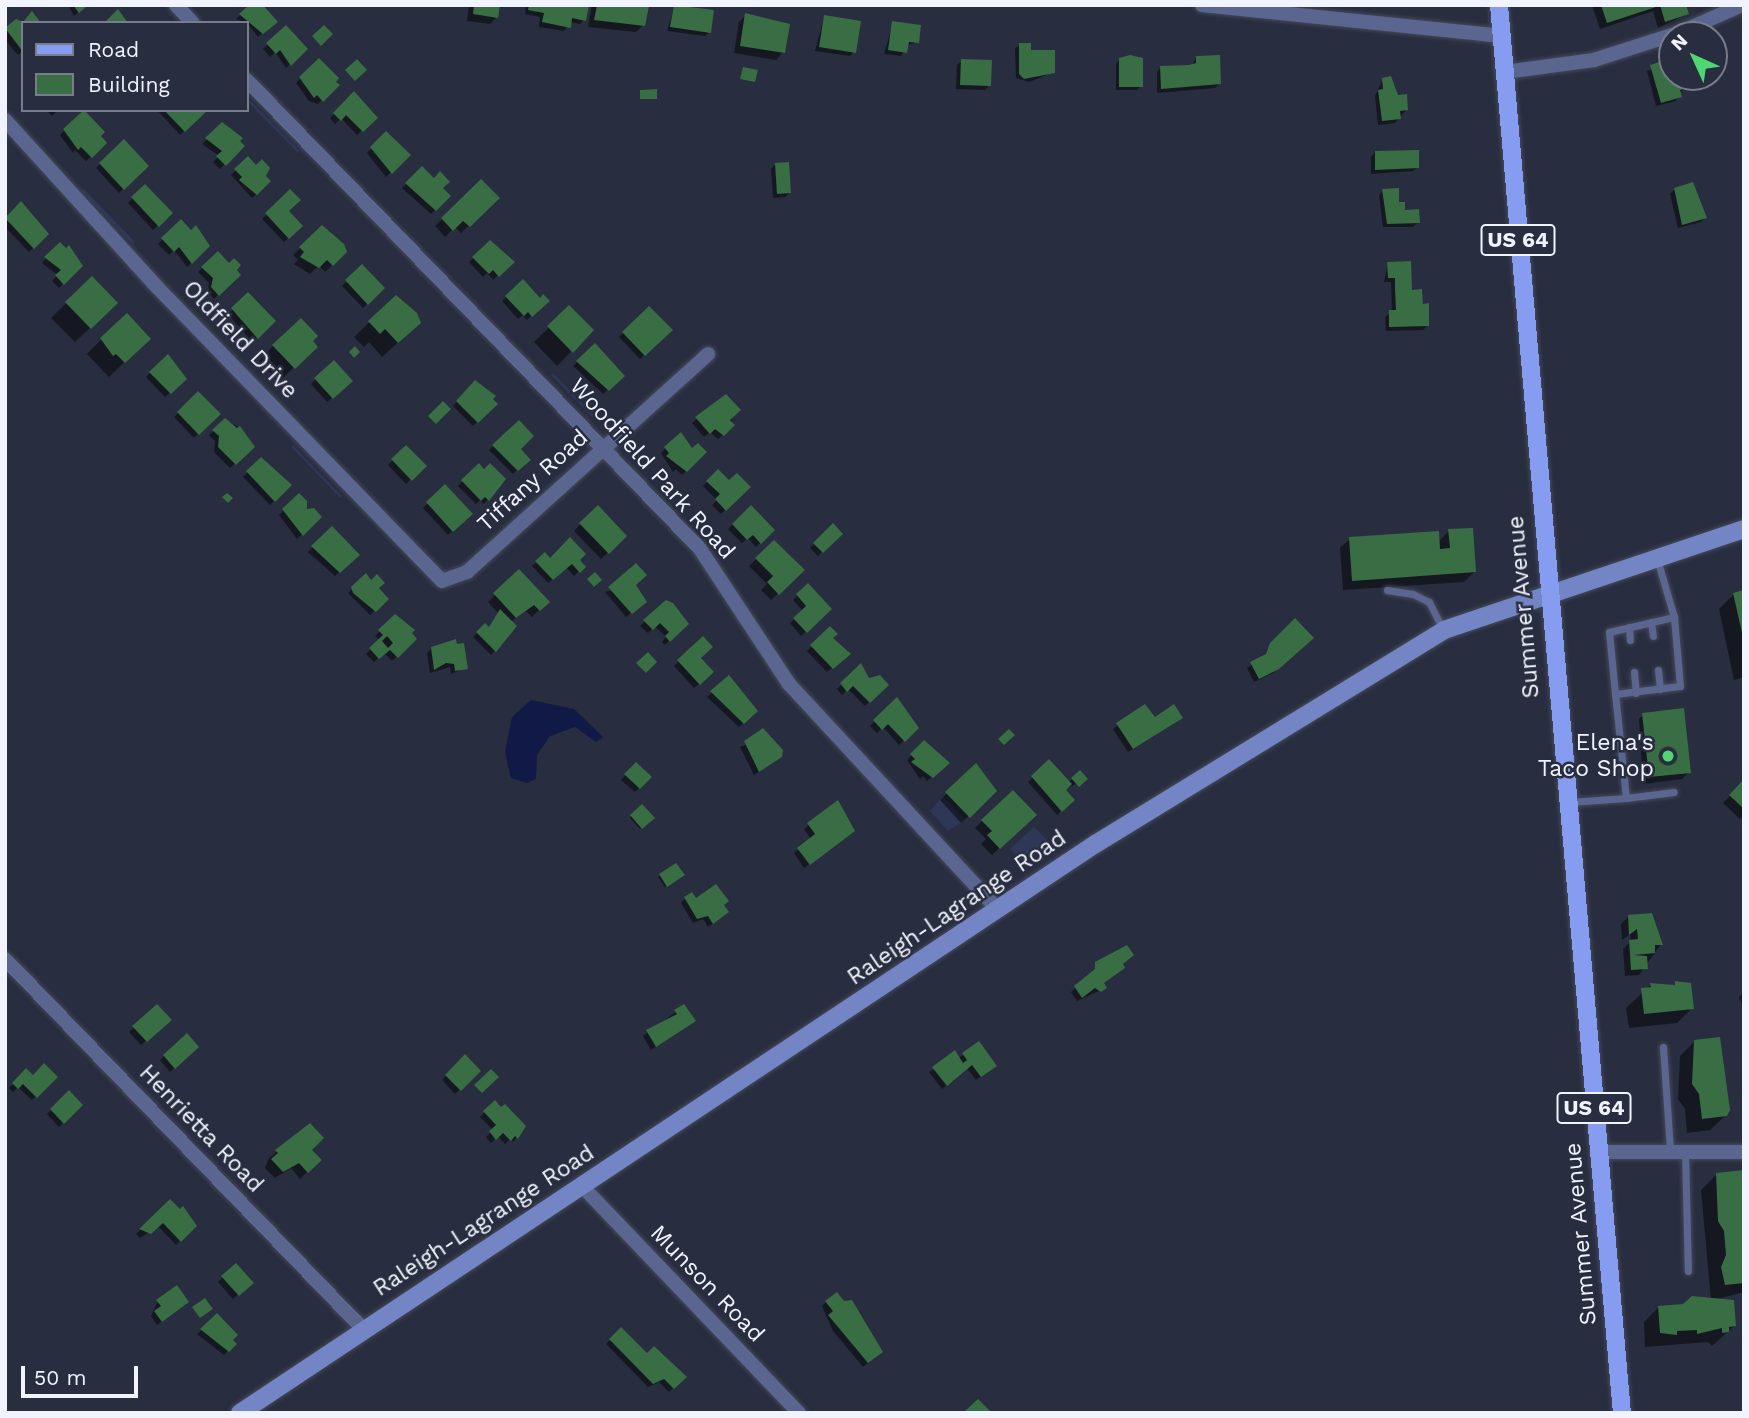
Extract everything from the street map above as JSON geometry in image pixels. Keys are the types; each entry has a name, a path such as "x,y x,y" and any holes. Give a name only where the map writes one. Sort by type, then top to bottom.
{"main road":[{"name":"Summer Avenue","path":"1499,5 1548,597 1622,1413"},
{"name":"Raleigh-Lagrange Road","path":"240,1413 1228,760 1444,630 1744,529"}],"street":[{"path":"176,5 191,21"},
{"path":"1205,5 1502,36"},
{"path":"1695,21 1712,10 1741,5"},
{"path":"1505,72 1594,60 1658,40"},
{"name":"Woodfield Park Road","path":"248,81 604,447 708,558 773,662 805,702 998,910"},
{"name":"Oldfield Drive","path":"5,120 31,153 426,568 449,582"},
{"name":"Tiffany Road","path":"449,582 467,572 708,354"},
{"name":"Henrietta Road","path":"5,959 364,1330"},
{"path":"1598,1152 1744,1152"},
{"name":"Munson Road","path":"582,1186 799,1413"}],"lane":[{"path":"1615,694 1680,686 1674,617 1657,559"},
{"path":"1387,590 1413,594 1429,602 1444,630"},
{"path":"1626,798 1609,632 1674,617"},
{"path":"1651,622 1654,636"},
{"path":"1629,627 1630,640"},
{"path":"1658,670 1660,689"},
{"path":"1634,672 1636,693"},
{"path":"1566,802 1674,793"},
{"path":"1663,1047 1670,1152"},
{"path":"1685,1152 1688,1271"}],"shaded area":[{"path":"248,98 300,151 298,153 248,102"},
{"path":"84,189 135,242 133,245 82,191"},
{"path":"553,373 595,416 594,419 551,375"},
{"path":"293,445 342,496 340,498 291,447"},
{"path":"531,700 574,709 603,737 596,742 575,727 550,736 537,755 536,779 527,783 511,778 505,752 512,717"},
{"path":"943,796 965,820 948,831 930,811"},
{"path":"1034,827 1051,844 1022,862 1010,849"}],"building":[{"path":"73,5 85,5 86,7 79,13"},
{"path":"249,5 263,5 278,22 263,34 239,14"},
{"path":"474,5 500,5 498,18 473,14"},
{"path":"529,5 589,5 586,21 572,18 571,28 542,22 544,13 528,10"},
{"path":"597,5 649,6 645,26 594,20"},
{"path":"674,5 714,10 711,33 670,27"},
{"path":"1601,5 1659,5 1659,6 1607,23"},
{"path":"1660,5 1686,5 1689,14 1665,21"},
{"path":"118,9 127,21 106,21"},
{"path":"32,11 40,21 24,21"},
{"path":"745,13 790,24 785,53 740,46"},
{"path":"824,15 861,21 856,53 819,47"},
{"path":"16,19 21,21 21,49 5,28"},
{"path":"892,21 921,25 919,43 909,42 907,53 888,50"},
{"path":"286,25 308,49 291,66 280,50 276,54 266,43"},
{"path":"324,25 333,34 321,46 312,36"},
{"path":"1019,43 1031,43 1031,50 1055,50 1055,73 1024,79 1019,74"},
{"path":"1130,55 1143,58 1143,87 1119,87 1119,58"},
{"path":"1220,55 1221,84 1161,89 1160,66 1189,65 1196,63 1196,56"},
{"path":"319,58 339,78 336,82 340,85 323,102 317,95 314,98 299,77"},
{"path":"357,59 367,70 355,81 345,70"},
{"path":"961,59 992,60 991,86 960,85"},
{"path":"1658,62 1658,91 1680,91 1682,97 1661,103 1650,65"},
{"path":"743,67 758,70 755,82 740,79"},
{"path":"1391,76 1398,95 1407,94 1408,110 1400,111 1401,119 1382,121 1378,90 1383,89 1382,78"},
{"path":"657,89 657,99 640,99 640,90"},
{"path":"354,91 378,118 363,132 346,115 341,121 333,113"},
{"path":"82,112 86,112 105,132 101,136 107,143 92,158 81,147 78,150 63,129"},
{"path":"166,112 206,112 185,132"},
{"path":"222,122 243,138 240,141 245,146 226,166 216,156 222,151 205,138"},
{"path":"386,131 411,155 392,174 370,147"},
{"path":"124,139 149,166 124,190 99,163"},
{"path":"1419,150 1419,168 1375,170 1375,151"},
{"path":"248,156 256,165 262,159 270,168 266,176 271,181 257,195 239,180 242,177 234,169"},
{"path":"789,162 791,193 777,194 775,163"},
{"path":"422,166 434,178 440,171 450,182 443,188 451,196 436,211 405,183"},
{"path":"481,179 500,198 470,227 463,221 453,231 441,218"},
{"path":"1693,182 1707,218 1682,225 1674,188"},
{"path":"145,184 173,213 159,227 131,197"},
{"path":"1399,188 1399,202 1405,202 1405,210 1419,209 1420,223 1387,224 1382,189"},
{"path":"290,189 301,200 289,211 303,226 289,239 265,213"},
{"path":"21,201 49,234 34,249 5,218"},
{"path":"181,219 191,230 196,225 210,246 192,264 179,247 174,252 161,238"},
{"path":"322,225 344,244 347,252 333,266 327,260 319,268 300,257 304,252 299,247"},
{"path":"490,240 515,262 499,277 493,270 489,274 472,257"},
{"path":"60,242 66,248 69,245 83,266 64,285 55,275 61,270 44,257"},
{"path":"218,251 229,263 234,258 241,265 237,270 241,275 219,296 211,287 213,278 201,267"},
{"path":"1411,261 1412,290 1422,289 1423,304 1429,303 1429,326 1389,327 1389,310 1396,310 1395,278 1388,278 1387,262"},
{"path":"362,264 385,288 368,305 345,280"},
{"path":"92,276 118,303 91,329 65,302"},
{"path":"523,279 540,298 543,294 550,301 532,317 528,312 524,316 505,296"},
{"path":"248,292 276,321 258,339 231,308"},
{"path":"396,295 417,313 421,323 398,343 385,329 380,334 368,321"},
{"path":"569,305 594,330 573,353 547,326"},
{"path":"649,306 673,330 645,356 622,332"},
{"path":"127,313 151,339 125,363 116,354 113,356 100,338"},
{"path":"301,318 318,336 313,341 318,347 295,369 272,345"},
{"path":"595,343 625,376 609,391 576,361"},
{"path":"355,346 360,352 354,358 349,352"},
{"path":"168,354 187,379 171,394 149,372"},
{"path":"334,360 353,381 333,399 314,378"},
{"path":"475,380 496,396 493,399 498,404 478,423 456,401"},
{"path":"198,391 221,414 199,435 177,412"},
{"path":"726,394 741,410 730,420 735,425 724,436 715,429 710,434 695,417"},
{"path":"443,401 451,409 436,424 428,416"},
{"path":"225,418 237,428 240,426 255,447 236,465 218,447 219,436 212,430"},
{"path":"519,420 534,436 521,449 531,460 518,471 492,445"},
{"path":"681,432 692,448 698,443 707,452 687,472 666,456 669,453 664,447"},
{"path":"406,445 427,466 412,481 391,459"},
{"path":"261,457 292,485 275,502 246,471"},
{"path":"479,463 484,469 490,463 506,479 489,501 485,497 481,501 461,480"},
{"path":"718,469 729,480 737,473 751,487 726,511 715,499 720,494 706,481"},
{"path":"445,484 473,514 453,532 426,502"},
{"path":"227,493 233,498 228,503 222,497"},
{"path":"299,493 307,501 307,509 314,508 322,517 303,536 282,509"},
{"path":"598,505 627,536 609,554 579,523"},
{"path":"751,505 775,530 761,544 753,535 747,540 732,524"},
{"path":"833,523 843,534 823,553 813,543"},
{"path":"332,526 360,555 340,573 311,546"},
{"path":"1473,528 1476,572 1352,581 1349,537 1439,531 1440,549 1450,548 1448,529"},
{"path":"570,537 586,554 580,560 586,567 580,573 572,564 553,580 535,561 545,552 550,558"},
{"path":"774,540 805,570 779,595 767,582 773,576 755,558"},
{"path":"636,563 647,575 636,585 647,602 632,614 608,587"},
{"path":"519,569 550,602 540,611 534,605 516,618 493,593"},
{"path":"595,572 602,580 594,587 587,579"},
{"path":"366,573 371,580 377,574 385,583 379,588 389,599 376,612 353,593 351,587"},
{"path":"808,583 832,609 807,633 793,618 806,606 796,594"},
{"path":"1744,590 1744,637 1743,637 1733,593"},
{"path":"666,600 673,603 689,624 670,642 665,636 669,632 660,623 653,630 643,620"},
{"path":"500,609 517,626 496,652 476,632 485,623 489,627"},
{"path":"395,614 415,630 412,633 417,639 398,658 390,650 379,659 369,648 383,635 378,630","holes":["387,636 393,643 388,648 382,641"]},
{"path":"1295,618 1314,638 1279,669 1259,679 1250,662 1266,654 1270,643"},
{"path":"830,626 838,634 833,638 851,654 833,669 810,645"},
{"path":"703,636 713,647 701,658 714,672 700,685 677,660"},
{"path":"456,639 457,644 464,643 468,669 455,671 454,664 446,663 434,670 431,647"},
{"path":"648,652 657,662 646,673 636,663"},
{"path":"861,663 869,678 880,675 889,685 870,703 853,686 847,692 840,683"},
{"path":"729,675 758,711 744,724 710,691"},
{"path":"897,697 919,728 905,742 888,724 882,730 873,720"},
{"path":"1145,704 1155,717 1174,704 1183,718 1133,749 1116,723"},
{"path":"1684,708 1691,773 1649,777 1642,713"},
{"path":"763,728 783,750 782,757 759,772 744,741"},
{"path":"1009,729 1015,735 1004,745 998,739"},
{"path":"924,740 950,763 933,778 911,762 915,759 910,754"},
{"path":"1049,759 1072,784 1066,790 1075,800 1062,812 1031,776"},
{"path":"636,762 652,777 640,789 624,774"},
{"path":"976,763 997,791 970,818 945,792"},
{"path":"1080,770 1088,779 1079,787 1071,778"},
{"path":"1744,779 1744,809 1729,795"},
{"path":"1013,790 1037,815 1000,849 987,835 992,831 981,820"},
{"path":"838,800 855,831 810,865 797,848 815,834 807,823"},
{"path":"642,804 655,818 642,829 630,815"},
{"path":"676,863 685,875 667,887 659,874"},
{"path":"716,884 729,901 724,905 729,912 713,924 708,916 697,919 684,897 692,892 696,898"},
{"path":"1652,913 1663,945 1655,945 1655,953 1634,955 1647,956 1648,969 1631,970 1629,940 1638,939 1637,929 1629,935 1628,915"},
{"path":"1127,945 1134,955 1123,964 1125,968 1104,983 1107,988 1101,992 1095,988 1082,998 1074,986 1095,969 1095,962"},
{"path":"1675,981 1691,983 1694,1009 1644,1014 1641,988 1651,987 1650,983 1675,985"},
{"path":"157,1004 172,1020 147,1042 132,1026"},
{"path":"684,1004 696,1021 656,1047 646,1030 677,1014 674,1010"},
{"path":"187,1033 199,1047 175,1069 163,1055"},
{"path":"1720,1037 1730,1110 1727,1116 1702,1119 1699,1094 1692,1084 1694,1040"},
{"path":"979,1041 997,1066 981,1077 972,1065 947,1086 932,1067 955,1050 963,1063 967,1060 962,1053"},
{"path":"465,1054 481,1071 461,1091 445,1075"},
{"path":"44,1063 58,1077 37,1098 23,1084 18,1089 12,1083 26,1068 33,1075"},
{"path":"491,1069 499,1077 482,1093 474,1085"},
{"path":"69,1090 83,1105 64,1124 50,1109"},
{"path":"495,1100 501,1107 505,1104 526,1126 518,1139 515,1136 511,1141 503,1133 496,1140 489,1131 496,1125 483,1111"},
{"path":"310,1123 324,1138 312,1150 322,1160 308,1173 299,1163 283,1172 271,1159 278,1153 275,1150"},
{"path":"1744,1170 1744,1283 1725,1285 1721,1267 1726,1255 1724,1231 1718,1221 1716,1173"},
{"path":"170,1199 180,1209 183,1206 197,1226 181,1242 163,1223 151,1234 139,1229"},
{"path":"236,1263 254,1283 239,1296 221,1276"},
{"path":"177,1285 189,1302 162,1322 154,1311 161,1306 156,1300"},
{"path":"837,1292 844,1301 852,1300 883,1352 868,1363 828,1315 833,1311 825,1301"},
{"path":"1692,1296 1734,1300 1736,1326 1729,1327 1729,1332 1722,1333 1722,1328 1697,1334 1697,1330 1677,1331 1677,1335 1660,1333 1658,1306 1683,1304"},
{"path":"205,1298 213,1309 200,1318 192,1307"},
{"path":"217,1313 238,1335 233,1340 237,1344 229,1352 200,1329"},
{"path":"621,1327 647,1353 654,1346 687,1377 674,1389 664,1379 653,1384 609,1339"},
{"path":"978,1399 992,1413 963,1413"}],"place":[{"name":"Elena's Taco Shop","path":"1668,756"}]}
